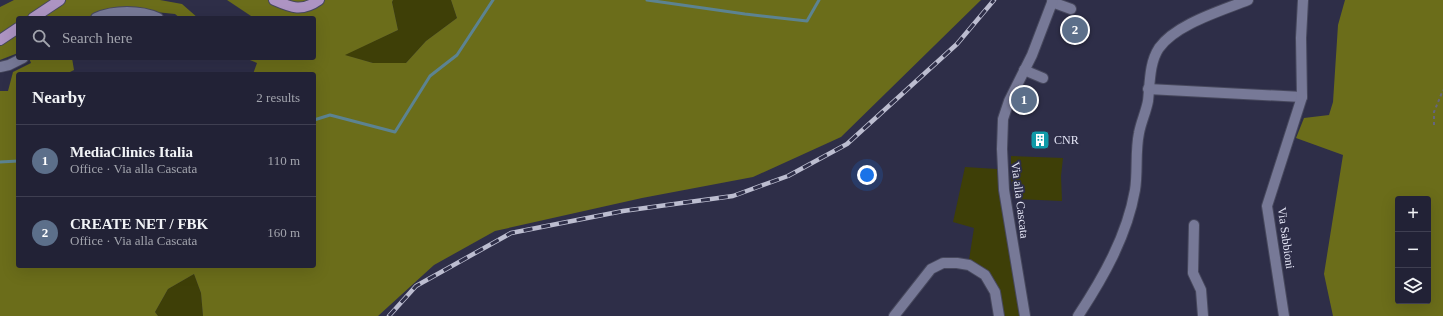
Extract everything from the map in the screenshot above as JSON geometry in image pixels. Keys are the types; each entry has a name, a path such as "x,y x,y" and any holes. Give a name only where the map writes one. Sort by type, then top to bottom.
{"main road":[{"path":"36,16 60,0"},
{"path":"274,0 290,7 302,8 308,7 319,0"},
{"path":"0,40 16,29"}],"street":[{"path":"1078,316 1094,292 1110,262 1127,222 1135,190 1138,134 1148,102 1148,89 1153,61 1158,49 1178,30 1248,0"},
{"name":"Via Sabbioni","path":"1284,316 1267,206 1302,96 1301,38 1303,0"},
{"path":"1053,1 1071,9"},
{"name":"Via alla Cascata","path":"1025,316 1004,190 1002,149 1003,119 1005,111 1032,55 1053,1"},
{"path":"100,16 104,14 132,12 153,16"},
{"path":"0,67 9,65 19,60"},
{"path":"1024,70 1043,78"},
{"path":"1148,89 1302,96"},
{"path":"1194,224 1193,273 1201,290 1203,316"},
{"path":"894,316 931,269 943,263 957,263 969,265 985,275 995,292 999,316"}],"path":[{"path":"1434,125 1434,112 1443,90"}],"shaded area":[{"path":"14,0 160,0 182,4 196,16 178,16 175,14 127,9 102,16 16,16 16,54 0,60 0,7"},
{"path":"227,0 393,0 392,2 398,30 345,55 373,63 406,63 426,41 457,18 451,0 981,0 841,137 753,177 642,198 495,231 434,265 378,316 203,316 201,293 194,274 168,289 155,312 158,316 0,316 0,91 8,91 13,72 31,63 30,60 72,60 74,70 70,72 16,72 16,268 316,268 316,72 254,72 257,63 250,60 316,60 316,16 251,16"},
{"path":"393,0 451,0 457,18 426,41 406,63 373,63 344,55 398,30 392,2"},
{"path":"1345,0 1443,0 1443,316 1333,316 1324,274 1343,155 1296,138 1304,118 1329,115 1333,102 1338,25"},
{"path":"1011,156 1063,158 1061,176 1062,201 1014,199 1011,178"},
{"path":"965,167 997,169 1001,204 1020,316 1003,316 996,282 987,270 969,260 974,228 953,222"},
{"path":"194,274 201,293 203,316 158,316 155,312 168,289"}],"waterway":[{"path":"316,119 330,115 395,132 430,76 457,55 493,0"},
{"path":"647,0 807,21 819,0"},
{"path":"0,162 16,161"}],"railway":[{"path":"389,316 416,286 511,233 623,211 733,196 788,176 847,144 957,44 994,0"}],"place":[{"name":"CREATE NET / FBK","path":"1075,30"},
{"name":"MediaClinics Italia","path":"1024,100"},
{"name":"CNR","path":"1040,140"}]}
